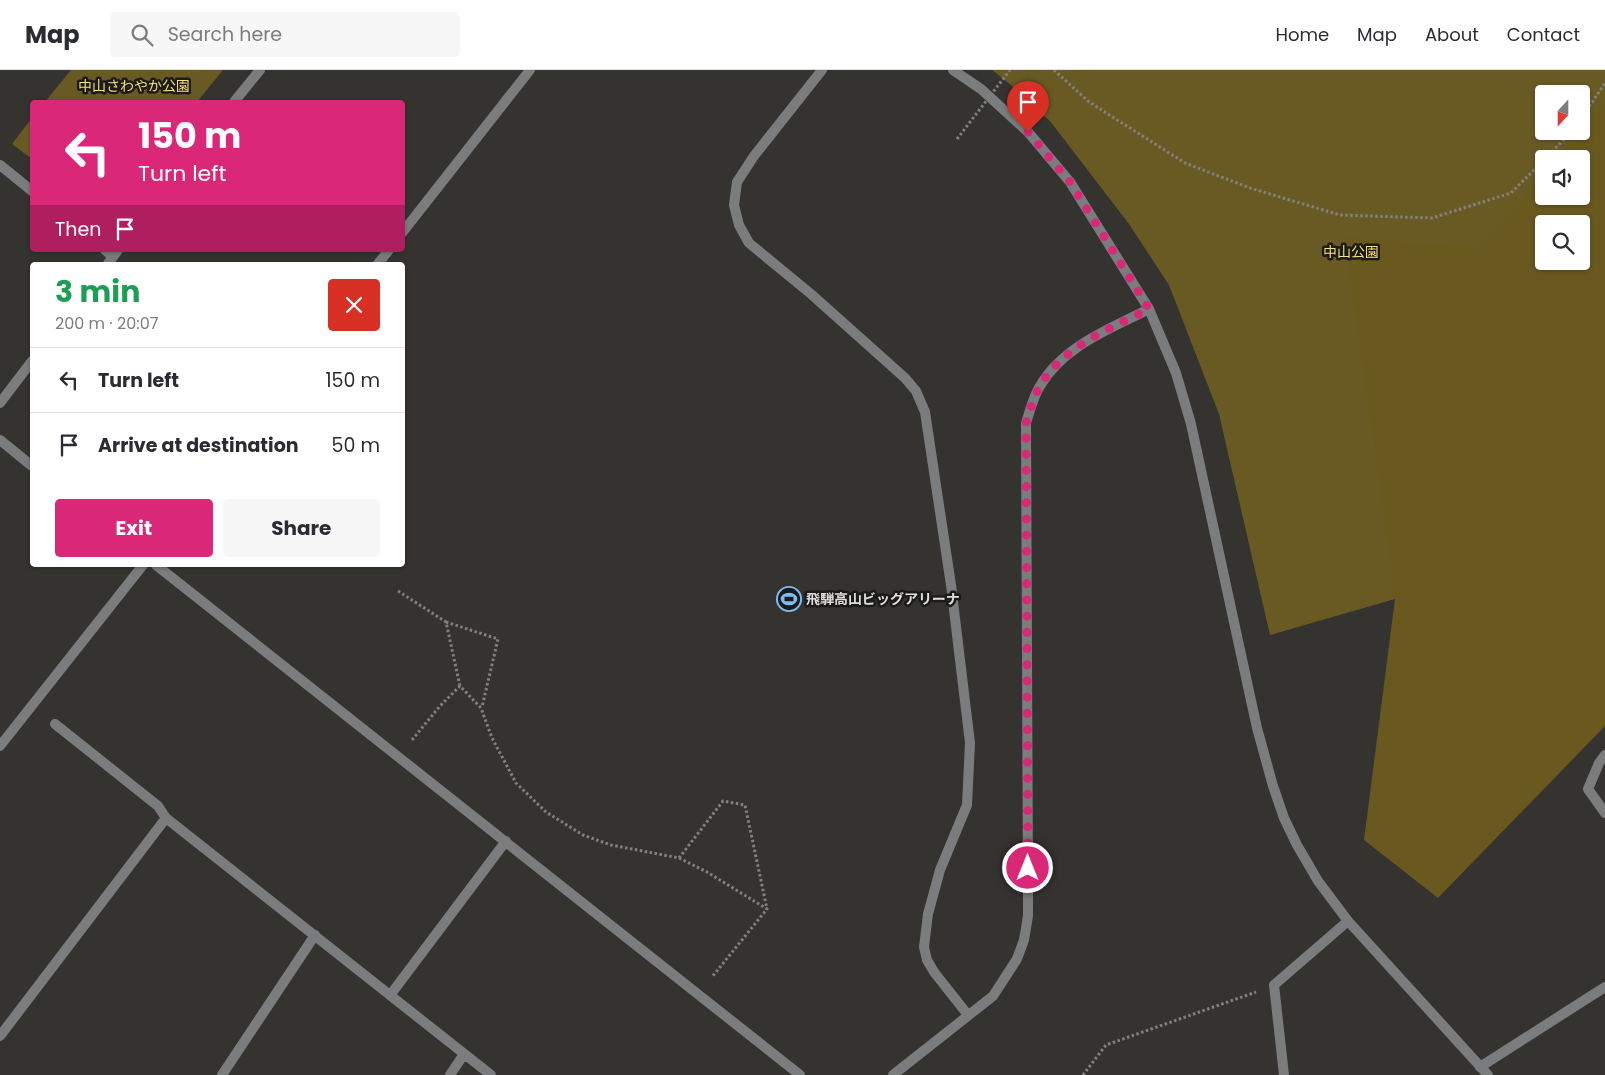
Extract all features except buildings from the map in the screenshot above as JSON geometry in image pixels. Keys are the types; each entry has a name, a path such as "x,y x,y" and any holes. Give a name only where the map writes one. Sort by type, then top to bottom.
{"street":[{"path":"236,100 260,70"},
{"path":"405,229 530,70"},
{"path":"822,70 754,156 738,182 734,205 740,226 749,243 906,378 916,391 925,412 951,585 970,744 967,804 940,870 928,914 924,947 927,960 968,1015"},
{"path":"952,70 981,89 1028,132 1070,182 1149,309 1176,373 1191,424 1257,728 1284,818 1318,881 1348,922 1488,1075"},
{"path":"0,164 30,189"},
{"path":"893,1075 992,996 1017,959 1024,940 1028,916 1026,423 1040,387 1062,359 1080,345 1149,309"},
{"path":"0,403 30,364"},
{"path":"0,440 30,464"},
{"path":"0,746 141,567"},
{"path":"159,567 800,1075"},
{"path":"55,724 158,806 166,818 391,994 491,1075"},
{"path":"1605,755 1599,763 1588,789 1605,813"},
{"path":"0,1036 166,818"},
{"path":"391,994 506,842"},
{"path":"1284,1075 1274,985 1348,922"},
{"path":"222,1075 315,935"},
{"path":"1480,1067 1605,987"},
{"path":"450,1075 464,1054"}],"path":[{"path":"957,139 1010,70"},
{"path":"1054,70 1089,102 1185,163 1250,188 1340,214 1432,218 1511,193 1535,168"},
{"path":"1590,106 1605,83"},
{"path":"1553,150 1563,140"},
{"path":"398,591 446,622 498,639 481,708"},
{"path":"446,622 460,686 481,708 492,738 516,783 546,812 583,835 611,845 679,858 707,872 767,909"},
{"path":"412,740 440,706 460,686"},
{"path":"679,858 723,801 745,805 767,909"},
{"path":"712,977 767,909"},
{"path":"1083,1075 1106,1045 1274,985"}],"green space":[{"name":"中山さわやか公園","path":"71,70 223,70 199,100 47,100"},
{"name":"中山公園","path":"992,70 1605,70 1605,259 1395,599 1270,635 1219,414 1169,285 1129,224 1050,121"},
{"path":"1605,102 1605,726 1438,898 1364,840 1395,599 1375,446 1344,237 1479,249 1535,184 1535,205 1590,205 1590,150 1565,150 1573,140 1590,140 1590,120"},
{"path":"30,121 30,158 12,144"}],"place":[{"name":"飛騨高山ビッグアリーナ","path":"789,599"}],"route":[{"path":"1028,132 1070,182 1149,309 1092,338 1062,359 1040,387 1026,423 1028,868"}]}
